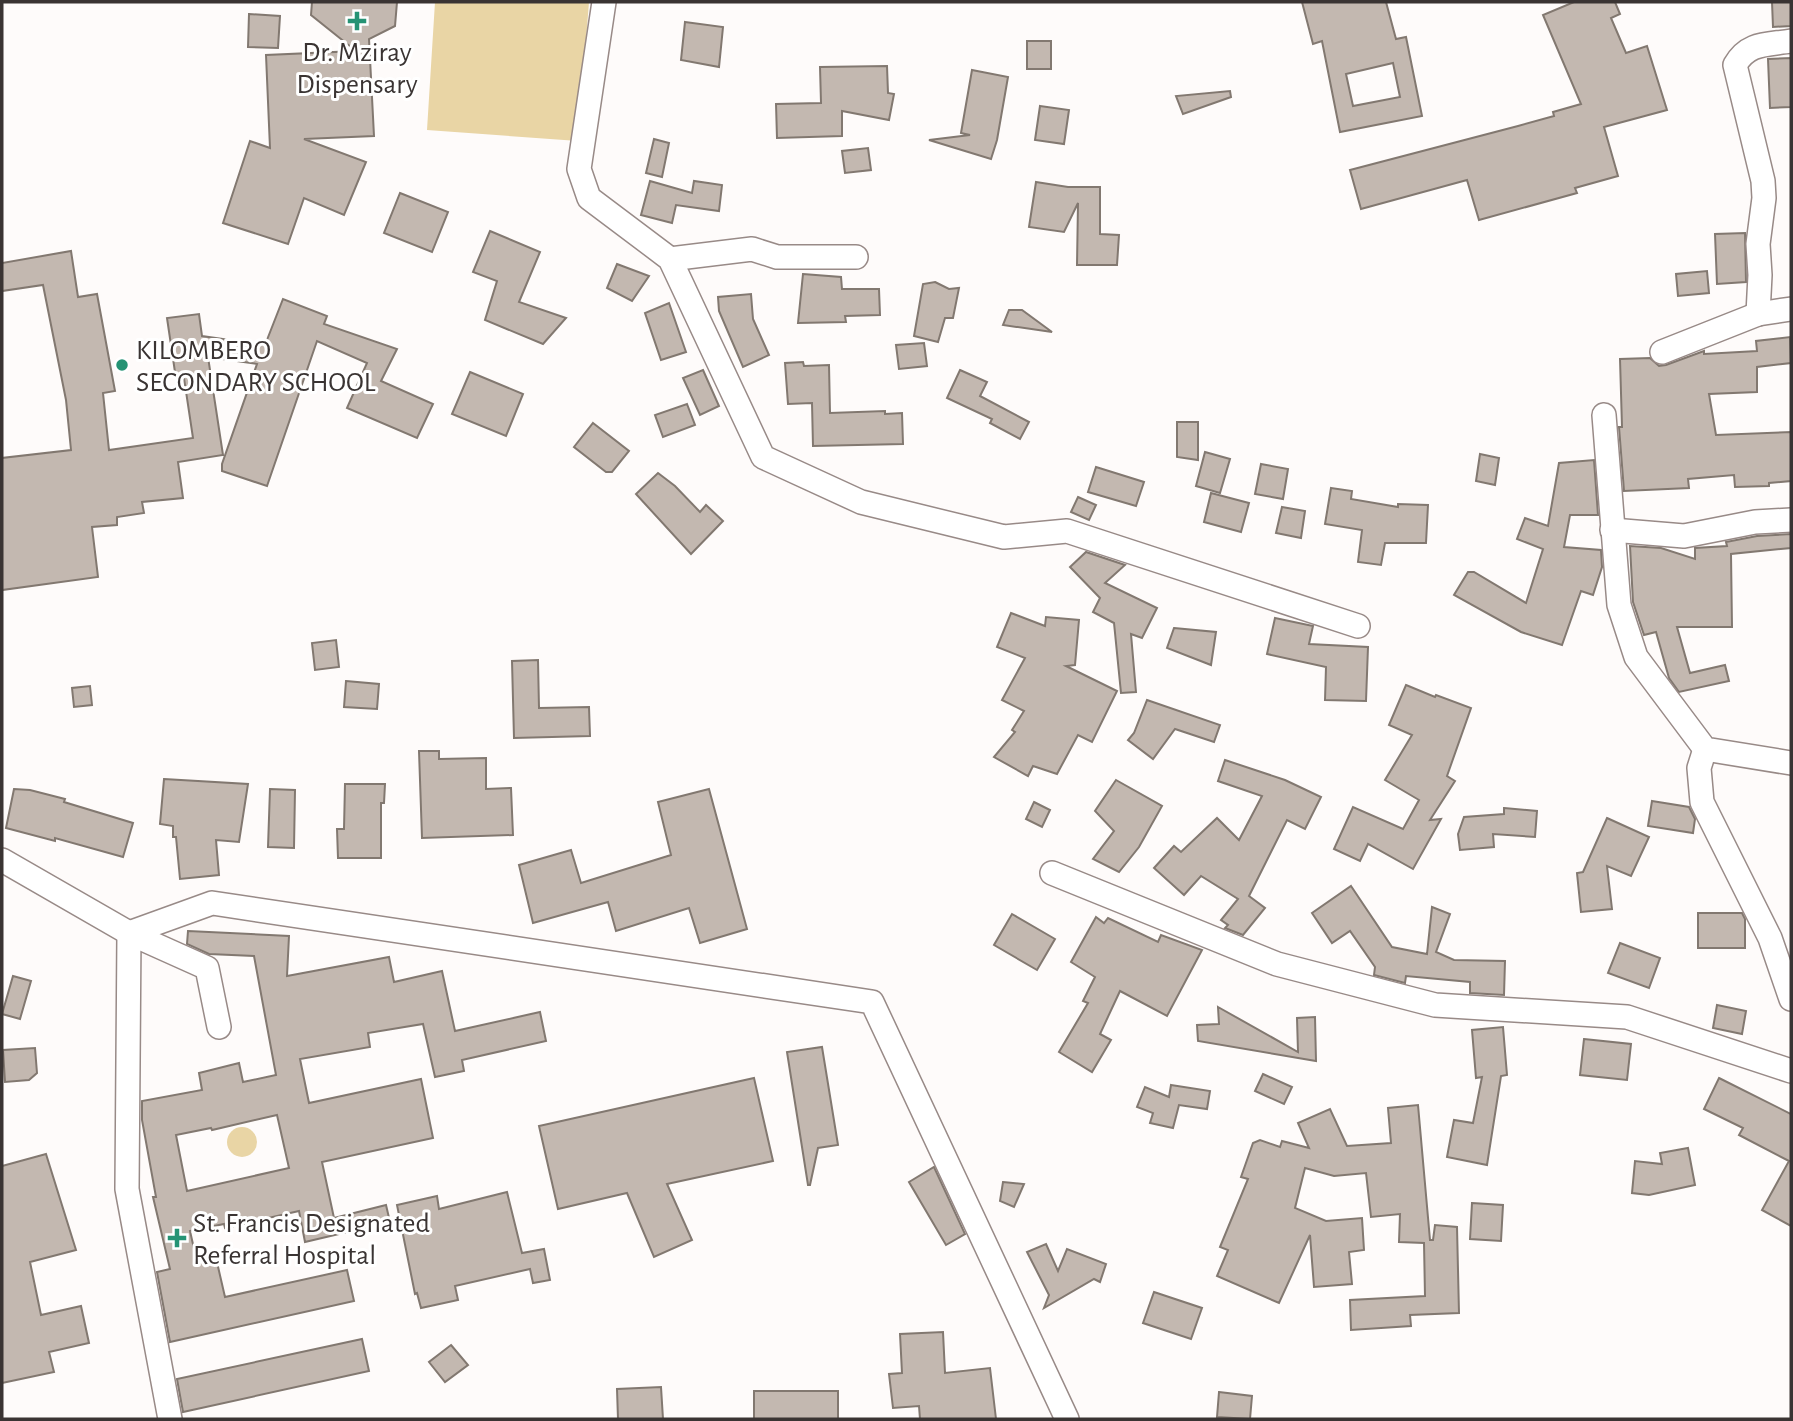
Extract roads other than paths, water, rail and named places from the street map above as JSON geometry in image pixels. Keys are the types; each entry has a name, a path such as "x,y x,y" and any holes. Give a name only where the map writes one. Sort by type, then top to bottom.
{"street":[{"path":"604,2 579,169 589,198 670,259 763,457 861,502 1004,537 1067,531 1358,626"},
{"path":"1758,314 1758,244 1764,190 1735,65 1741,54 1753,47 1791,41"},
{"path":"670,259 752,249 777,257 856,257"},
{"path":"1662,352 1758,314 1791,309"},
{"path":"1604,415 1619,605 1636,657 1705,749 1791,762"},
{"path":"1612,530 1684,536 1755,522 1791,520"},
{"path":"1705,749 1699,768 1702,802 1770,938 1791,999"},
{"path":"2,860 129,933 207,968 219,1027"},
{"path":"1052,873 1277,964 1436,1005 1628,1017 1791,1071"},
{"path":"129,933 212,903 872,1002 1067,1419"},
{"path":"129,933 127,1189 170,1419"}],"place":[{"name":"Dr. Mziray Dispensary","path":"357,21"},
{"name":"KILOMBERO SECONDARY SCHOOL","path":"122,365"},
{"name":"St. Francis Designated Referral Hospital","path":"177,1238"}]}
